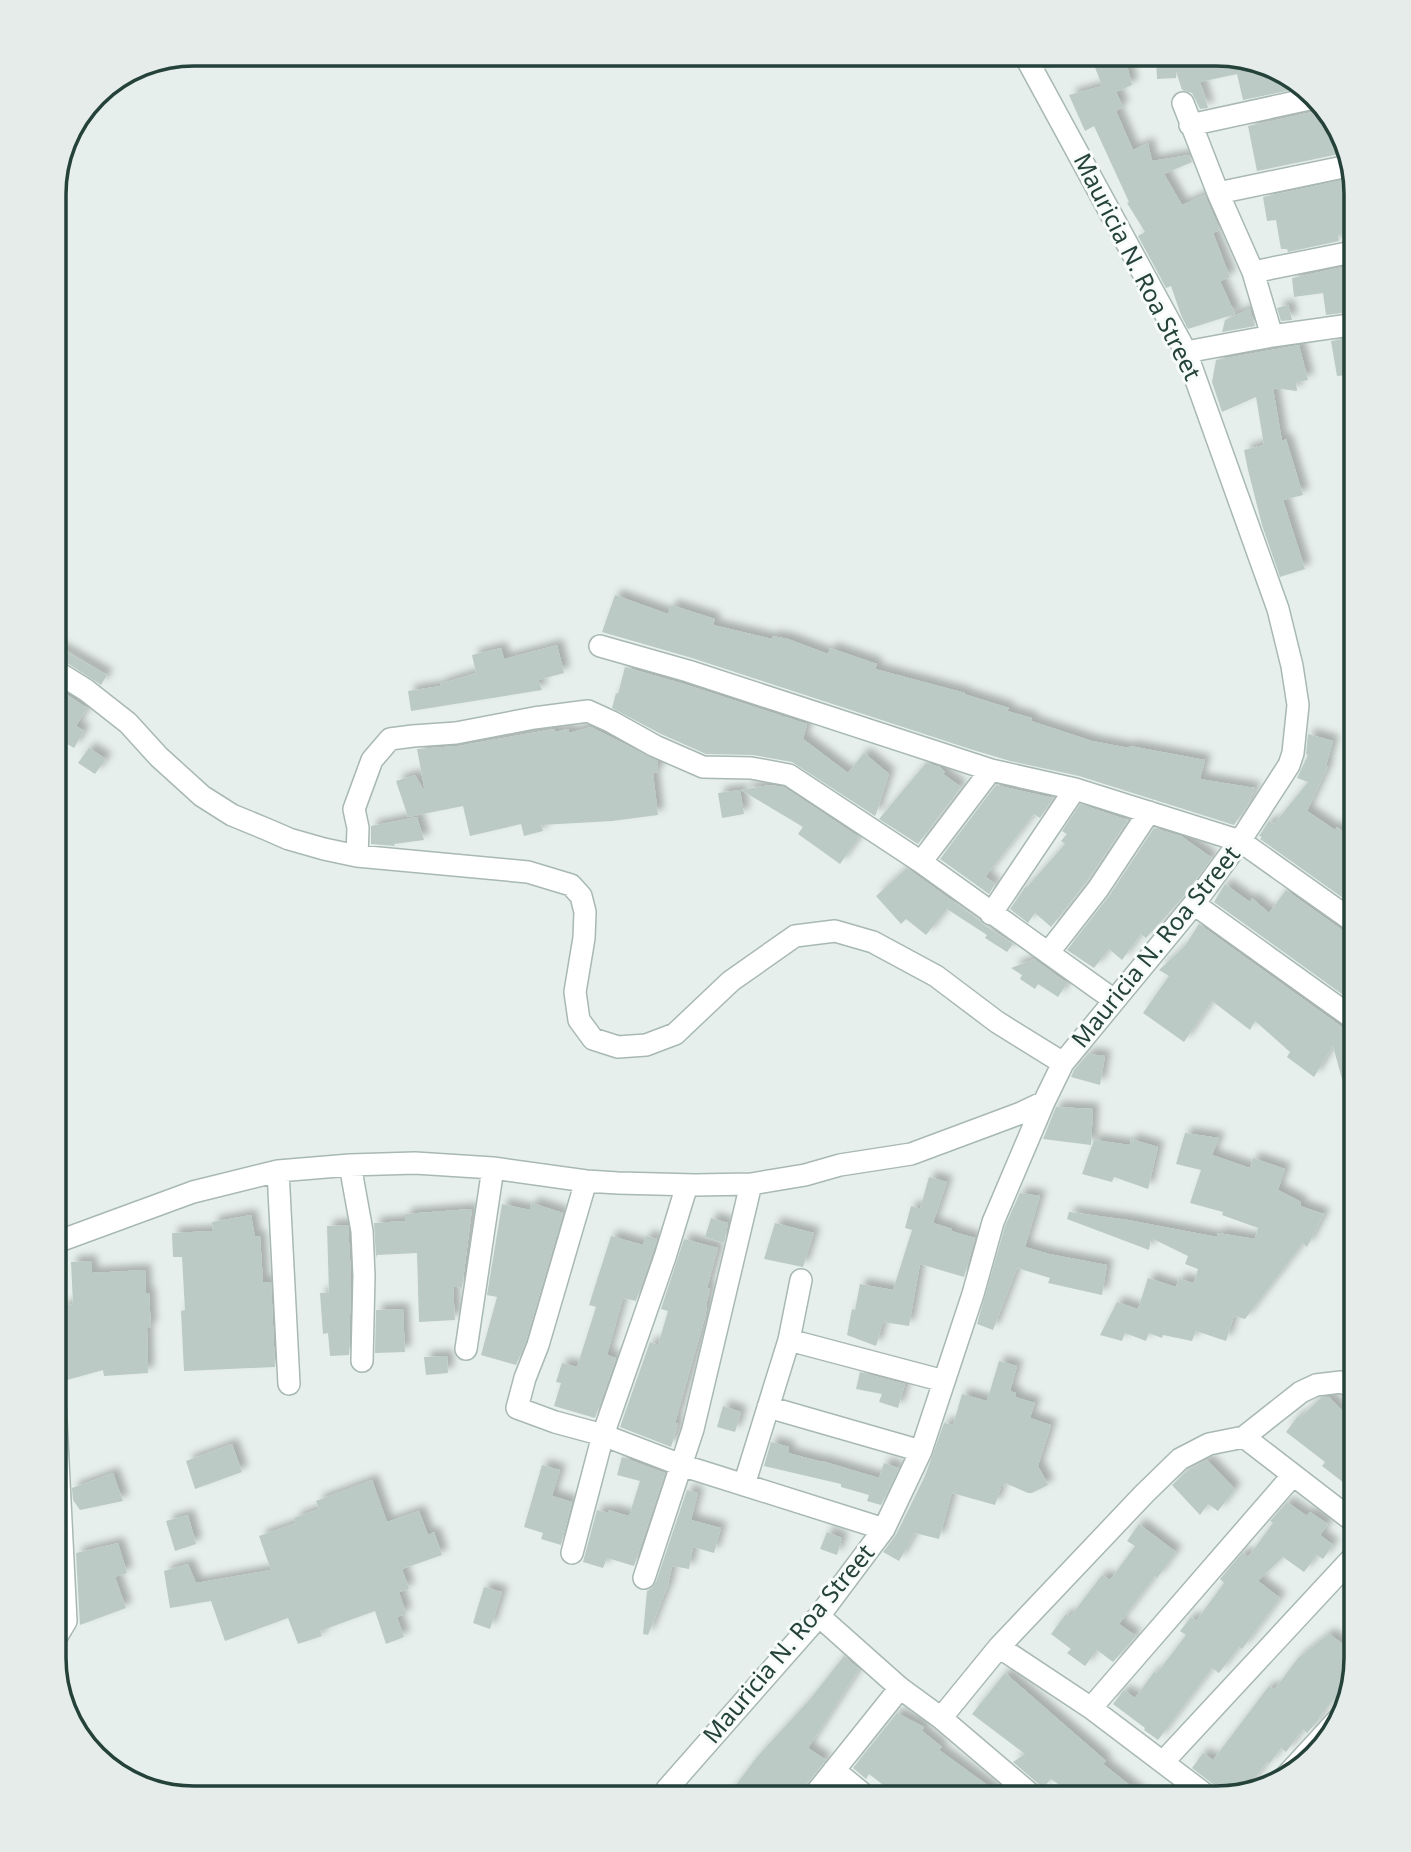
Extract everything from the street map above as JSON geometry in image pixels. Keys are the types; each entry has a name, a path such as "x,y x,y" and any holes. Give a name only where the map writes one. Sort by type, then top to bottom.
{"street":[{"name":"Mauricia N. Roa Street","path":"670,1786 819,1616 884,1529 921,1451 973,1294 993,1222 1063,1063 1194,904 1240,841 1289,765 1293,753 1298,705 1278,609 1186,352 1031,67"},
{"path":"1190,125 1303,100"},
{"path":"1183,103 1218,193 1253,272 1272,336"},
{"path":"1218,193 1341,167"},
{"path":"1253,272 1344,254"},
{"path":"1186,352 1344,326"},
{"path":"600,646 688,671 991,769 1075,789 1240,841 1344,916"},
{"path":"67,678 128,723 159,757 202,796 232,814 289,839 357,856 528,872 571,885 580,895 585,912 584,937 575,992 579,1020 593,1039 618,1047 646,1045 675,1034 731,981 795,936 835,930 873,942 936,976 997,1022 1063,1063"},
{"path":"357,856 358,828 354,809 372,760 390,739 456,733 588,711 655,746 703,767 751,768 789,775 921,862 1114,1000"},
{"path":"921,862 991,769"},
{"path":"991,914 1075,789"},
{"path":"1048,953 1098,889 1149,813"},
{"path":"1194,904 1344,1012"},
{"path":"66,1238 193,1192 278,1171 350,1165 415,1163 493,1168 586,1181 687,1185 751,1184 805,1175 840,1165 911,1154 1021,1114 1044,1102"},
{"path":"350,1165 362,1231 362,1361"},
{"path":"466,1349 493,1168"},
{"path":"278,1171 289,1384"},
{"path":"586,1181 517,1408 603,1435 681,1465 884,1529"},
{"path":"644,1578 692,1429 751,1184"},
{"path":"572,1553 603,1435 687,1185"},
{"path":"744,1485 789,1340 801,1280"},
{"path":"789,1340 944,1381"},
{"path":"941,1718 999,1647 1180,1459 1209,1444 1244,1437 1308,1388 1344,1383"},
{"path":"768,1407 921,1451"},
{"path":"1244,1437 1344,1514"},
{"path":"1091,1708 1293,1475"},
{"path":"1163,1762 1344,1567"},
{"path":"819,1616 900,1688 941,1718 1021,1786"},
{"path":"999,1647 1091,1708 1194,1786"},
{"path":"821,1786 900,1688"},
{"path":"834,1770 853,1786"}],"building":[{"path":"1095,67 1127,67 1132,85 1116,92 1123,107 1116,111 1133,150 1148,143 1152,161 1189,155 1192,162 1164,174 1182,205 1205,195 1220,230 1213,233 1230,277 1220,281 1235,314 1188,329 1171,286 1166,288 1138,236 1145,232 1127,203 1129,202 1094,126 1085,131 1069,95 1102,86"},
{"path":"1156,67 1225,67 1258,73 1290,90 1243,100 1237,74 1200,82 1208,108 1200,109 1192,93 1182,90 1176,71 1176,78 1157,79"},
{"path":"1314,112 1323,123 1338,154 1257,171 1248,126"},
{"path":"1343,180 1344,234 1338,235 1339,241 1288,252 1287,249 1281,249 1276,220 1267,221 1263,197"},
{"path":"1343,267 1344,313 1326,315 1323,293 1294,297 1292,278"},
{"path":"1288,305 1292,320 1281,321 1277,308"},
{"path":"1250,309 1255,326 1222,332 1225,320"},
{"path":"1344,339 1344,375 1337,376 1331,341"},
{"path":"1299,345 1308,380 1296,382 1297,391 1273,388 1282,441 1286,439 1303,495 1283,500 1305,569 1280,577 1262,525 1244,450 1264,445 1256,397 1222,412 1212,382 1216,360"},
{"path":"615,595 668,614 671,605 715,619 713,625 772,639 772,636 788,639 828,654 830,648 877,664 875,669 965,693 1009,708 1007,711 1032,718 1031,721 1092,741 1205,760 1200,779 1255,788 1234,825 1079,776 970,749 692,658 602,632"},
{"path":"557,645 564,673 538,680 542,690 411,711 408,691 441,686 440,684 476,673 472,655 501,648 504,659"},
{"path":"67,652 107,675 101,685 67,663"},
{"path":"625,667 807,724 803,739 848,773 864,753 889,774 875,816 792,762 753,755 706,754 612,708"},
{"path":"67,694 87,708 76,726 84,731 74,748 67,744"},
{"path":"591,727 658,761 658,772 653,773 658,815 541,825 543,831 524,836 521,824 470,836 463,806 408,817 396,781 415,775 425,792 417,749 458,746 554,729 555,732 568,729 569,733"},
{"path":"1308,734 1333,741 1328,766 1307,811 1335,830 1337,827 1344,832 1344,899 1259,836 1269,821 1274,824 1308,782 1297,778 1308,755"},
{"path":"89,748 106,759 95,774 78,763"},
{"path":"926,763 940,767 945,772 943,774 961,787 918,844 879,819"},
{"path":"770,785 784,787 859,837 840,864 798,834 803,827 741,790"},
{"path":"996,785 1053,798 1040,818 1034,814 985,877 995,884 989,894 940,859"},
{"path":"740,790 744,814 722,818 718,793"},
{"path":"1080,804 1128,820 1087,881 1051,927 1035,913 1028,923 1010,909 1026,886 1065,844 1061,841 1067,834 1062,831"},
{"path":"417,817 424,840 394,844 395,846 371,844 371,826"},
{"path":"1154,828 1181,836 1212,858 1184,896 1146,938 1141,934 1122,960 1109,949 1094,968 1067,950 1109,896"},
{"path":"907,868 1013,944 1007,952 985,938 987,935 947,909 926,935 906,919 901,924 876,896"},
{"path":"1225,884 1250,902 1252,898 1269,913 1286,890 1344,931 1344,996 1214,902"},
{"path":"1199,924 1344,1028 1344,1086 1333,1046 1314,1077 1287,1057 1290,1052 1255,1021 1250,1030 1212,1001 1184,1042 1143,1013 1169,976 1159,970 1185,946"},
{"path":"1034,959 1067,983 1058,997 1038,984 1035,989 1020,979 1022,975 1011,968"},
{"path":"1088,1054 1105,1056 1100,1085 1071,1077"},
{"path":"1056,1107 1093,1109 1091,1145 1043,1139"},
{"path":"1185,1133 1219,1138 1212,1155 1250,1168 1253,1158 1285,1169 1278,1190 1301,1202 1300,1206 1324,1214 1307,1247 1303,1243 1245,1319 1234,1316 1226,1341 1196,1331 1192,1341 1163,1335 1162,1338 1149,1333 1146,1341 1125,1333 1122,1341 1100,1335 1117,1302 1138,1309 1148,1278 1176,1287 1179,1279 1194,1283 1198,1269 1185,1264 1188,1256 1151,1238 1149,1250 1067,1219 1069,1212 1217,1237 1218,1233 1255,1239 1258,1228 1222,1215 1223,1212 1190,1203 1201,1170 1176,1164"},
{"path":"1131,1139 1158,1147 1148,1189 1114,1177 1112,1182 1082,1174 1094,1140 1130,1145"},
{"path":"929,1177 947,1182 933,1223 975,1238 964,1277 920,1264 909,1326 883,1322 876,1346 847,1335 860,1284 893,1290 912,1230 905,1228 911,1206 920,1209"},
{"path":"1020,1193 1040,1196 1025,1247 1107,1265 1102,1295 1048,1283 1050,1278 1017,1268 993,1330 977,1324 1005,1226"},
{"path":"532,1203 563,1213 526,1341 516,1365 481,1355 497,1297 487,1295 502,1204 530,1210"},
{"path":"472,1209 462,1288 453,1286 455,1320 419,1322 417,1253 377,1255 376,1258 374,1223 405,1221 405,1214"},
{"path":"251,1215 255,1237 260,1236 263,1282 271,1282 275,1367 184,1371 182,1257 173,1257 172,1233 213,1231 212,1222"},
{"path":"711,1218 728,1223 724,1243 705,1237"},
{"path":"775,1223 814,1233 803,1267 764,1259"},
{"path":"348,1225 351,1276 349,1355 330,1356 328,1333 323,1334 320,1293 329,1293 327,1226"},
{"path":"611,1236 643,1245 646,1236 657,1239 636,1301 623,1298 607,1355 616,1358 595,1418 554,1406 561,1383 556,1382 562,1363 577,1367 596,1307 589,1305"},
{"path":"684,1239 718,1248 707,1288 710,1289 705,1317 675,1423 678,1424 671,1447 620,1427 650,1342 658,1345 668,1311 661,1309"},
{"path":"91,1261 92,1273 145,1270 151,1328 147,1328 148,1373 104,1376 103,1370 67,1380 66,1306 73,1304 71,1262"},
{"path":"403,1309 405,1352 375,1353 376,1310"},
{"path":"447,1356 448,1373 426,1375 424,1357"},
{"path":"999,1361 1017,1366 1010,1391 1016,1393 1015,1397 1035,1403 1030,1418 1051,1425 1038,1466 1048,1485 1028,1493 1005,1483 995,1505 952,1493 939,1539 915,1533 899,1561 883,1552 896,1535 925,1476 944,1423 953,1425 962,1394 987,1401"},
{"path":"860,1372 905,1384 898,1408 879,1402 882,1394 856,1389"},
{"path":"1322,1397 1329,1397 1344,1413 1344,1483 1322,1466 1325,1462 1286,1432 1298,1416 1300,1418"},
{"path":"723,1406 741,1412 735,1432 717,1427"},
{"path":"771,1442 789,1447 788,1453 879,1478 884,1463 899,1468 881,1505 867,1501 869,1495 841,1487 841,1484 764,1466"},
{"path":"232,1444 242,1472 195,1489 186,1461"},
{"path":"622,1457 665,1473 634,1566 607,1558 603,1568 583,1562 597,1510 629,1516 640,1481 617,1475"},
{"path":"1207,1460 1235,1489 1218,1511 1208,1504 1200,1515 1172,1485 1188,1470"},
{"path":"542,1465 560,1470 552,1496 572,1502 561,1545 541,1539 543,1533 524,1527"},
{"path":"113,1473 123,1501 80,1510 73,1500 72,1488"},
{"path":"372,1480 387,1522 419,1511 428,1535 434,1532 442,1555 402,1569 409,1589 399,1592 406,1614 397,1617 404,1637 386,1644 375,1611 320,1631 322,1636 298,1644 288,1618 225,1641 211,1601 170,1608 164,1571 188,1564 196,1583 271,1570 259,1536 296,1523 294,1518 319,1509 316,1501"},
{"path":"687,1490 698,1493 691,1520 721,1528 714,1553 693,1547 689,1569 672,1566 668,1585 648,1635 643,1634 647,1591 656,1582"},
{"path":"1287,1502 1307,1516 1310,1512 1328,1524 1320,1535 1333,1545 1323,1559 1317,1555 1304,1572 1283,1557 1258,1581 1280,1598 1242,1649 1239,1647 1219,1673 1212,1668 1158,1740 1113,1704 1124,1690 1135,1698 1154,1672 1157,1673 1186,1635 1180,1631 1191,1617 1196,1621 1224,1583 1220,1579 1243,1552 1248,1557 1273,1523 1270,1521"},
{"path":"188,1515 196,1544 175,1551 166,1521"},
{"path":"1139,1524 1176,1552 1119,1624 1136,1636 1113,1662 1097,1650 1085,1666 1067,1653 1071,1649 1051,1634 1066,1614 1070,1617 1102,1575 1110,1580 1135,1546 1127,1541"},
{"path":"827,1532 842,1538 837,1555 820,1549"},
{"path":"118,1543 127,1573 115,1577 126,1608 80,1625 76,1553"},
{"path":"484,1587 502,1592 490,1629 473,1623"},
{"path":"1329,1634 1344,1645 1339,1693 1307,1733 1303,1729 1286,1752 1281,1748 1269,1764 1267,1762 1254,1780 1250,1781 1215,1786 1192,1768 1203,1753 1213,1760 1269,1686 1274,1690 1298,1658"},
{"path":"844,1656 859,1669 808,1748 826,1760 805,1786 735,1786 757,1757 811,1698"},
{"path":"1005,1673 1106,1761 1103,1764 1131,1786 1061,1786 1051,1779 1045,1786 1041,1786 1013,1762 1025,1754 972,1714"},
{"path":"897,1713 924,1727 922,1731 942,1747 939,1750 988,1786 884,1786 869,1774 866,1779 853,1768"}]}
